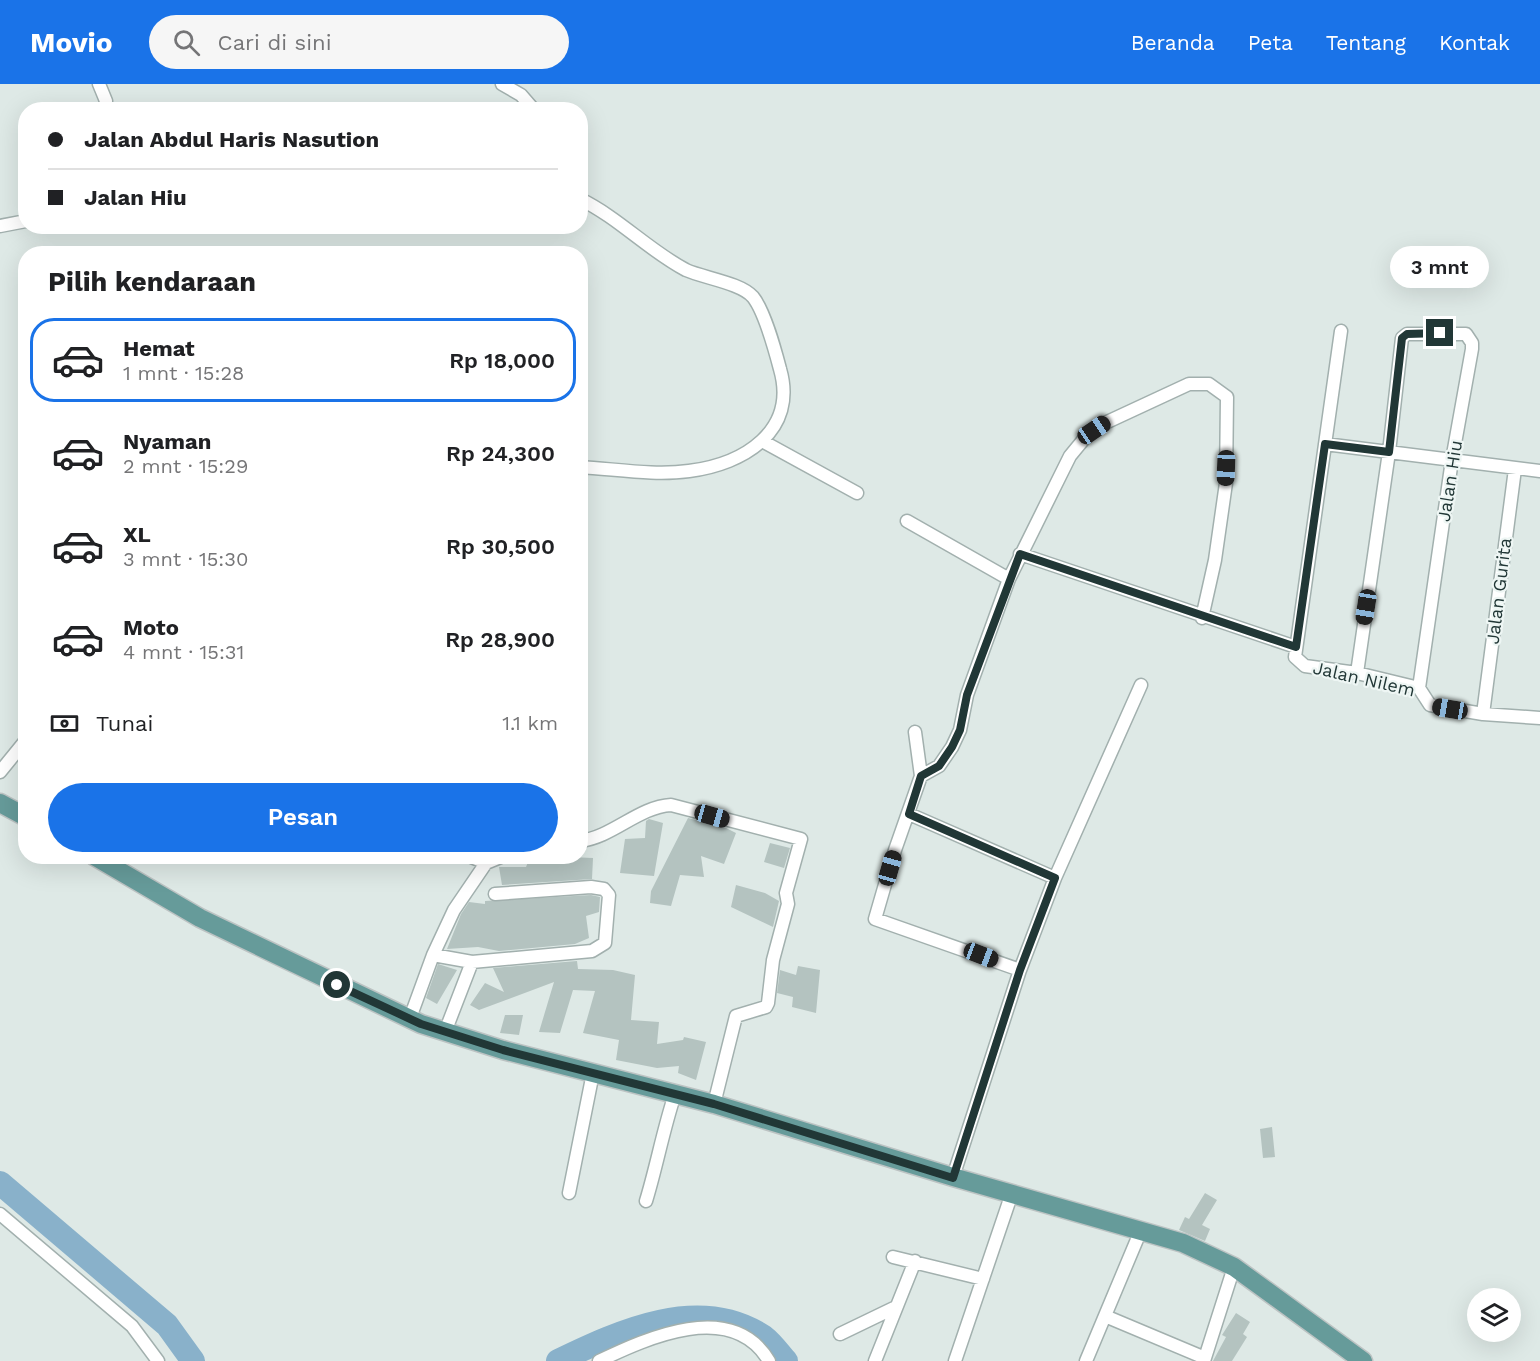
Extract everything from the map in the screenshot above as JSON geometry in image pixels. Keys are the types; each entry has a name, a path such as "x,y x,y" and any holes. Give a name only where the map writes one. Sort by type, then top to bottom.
{"main road":[{"path":"0,803 18,813"},
{"path":"108,864 200,918 410,1018 445,1032 714,1104 953,1178 1183,1243 1234,1267 1348,1355 1363,1361"}],"street":[{"path":"99,84 106,102"},
{"path":"502,84 521,95 527,102"},
{"path":"588,204 630,229 687,270 742,290 754,299 783,377 784,395 774,430 764,442 743,454 691,471 588,467"},
{"path":"0,226 18,223"},
{"name":"Jalan Nilem","path":"1341,331 1295,657 1301,664 1357,673 1419,688 1430,705 1484,714 1540,718"},
{"name":"Jalan Hiu","path":"1389,452 1401,342 1407,334 1457,332 1466,334 1472,342 1452,460 1419,688"},
{"path":"921,776 939,766 960,730 967,695 1009,579 1070,456 1084,439 1105,423 1189,384 1209,384 1227,397 1224,502 1202,618"},
{"path":"764,442 857,493"},
{"path":"1325,444 1540,471"},
{"path":"1357,673 1389,452"},
{"name":"Jalan Gurita","path":"1484,714 1515,469"},
{"path":"907,521 1009,579"},
{"path":"1020,554 1202,618 1296,647"},
{"path":"953,1178 1020,970 1055,878 1141,686"},
{"path":"915,732 921,776 895,850 876,920 1020,970"},
{"path":"0,772 18,750"},
{"path":"588,839 654,808 671,805 801,839 786,893 788,904 772,960 768,1003 766,1007 736,1016 714,1104"},
{"path":"909,814 1055,878"},
{"path":"410,1018 433,955 454,910 485,864"},
{"path":"433,955 472,962 592,951 606,943 609,895 604,890 591,887 495,894"},
{"path":"445,1032 472,962"},
{"path":"569,1193 592,1073"},
{"path":"646,1201 657,1163 660,1139 675,1094"},
{"path":"955,1361 1012,1193"},
{"path":"0,1214 132,1326 158,1361"},
{"path":"1086,1361 1141,1230"},
{"path":"893,1257 983,1279"},
{"path":"875,1361 915,1262"},
{"path":"1105,1316 1204,1359 1234,1267"},
{"path":"840,1334 896,1307"},
{"path":"599,1361 657,1336 701,1328 731,1331 756,1345 769,1361"}],"building":[{"path":"688,818 736,833 724,864 701,856 704,877 680,875 671,906 650,903 651,891"},
{"path":"649,819 663,823 654,876 620,873 625,839 645,838 646,821"},
{"path":"770,843 790,848 784,868 764,862"},
{"path":"588,858 593,858 592,879 502,885 499,867 526,867 527,864 588,864"},
{"path":"736,885 765,893 779,901 773,927 731,907"},
{"path":"591,895 600,897 599,912 586,916 589,938 575,944 499,951 478,947 447,949 461,914 469,902 485,904 485,901"},
{"path":"577,961 578,969 613,970 635,975 631,1020 659,1022 657,1044 683,1040 684,1037 706,1042 696,1080 678,1073 679,1066 657,1068 616,1060 619,1040 583,1033 595,991 573,990 560,1033 539,1032 554,982 479,1010 470,1005 485,983 504,992 493,968"},
{"path":"438,964 457,970 437,1004 426,998"},
{"path":"798,966 820,970 816,1013 792,1007 793,997 777,993 780,970 796,975"},
{"path":"505,1015 523,1015 519,1035 500,1033"},
{"path":"1272,1127 1275,1157 1263,1158 1260,1129"},
{"path":"1205,1193 1217,1200 1202,1225 1210,1229 1205,1241 1179,1230 1185,1217 1189,1219"},
{"path":"1236,1313 1250,1322 1243,1334 1247,1337 1232,1361 1213,1361 1226,1337 1222,1335"}],"waterway":[{"path":"0,1183 167,1325 193,1361"},
{"path":"558,1361 634,1329 687,1318 714,1318 739,1324 764,1337 786,1361"}],"route":[{"path":"337,985 421,1024 445,1032 503,1050 714,1104 953,1178 1020,970 1055,878 909,814 921,776 944,761 960,730 967,695 1020,554 1202,618 1296,647 1325,444 1389,452 1402,338 1407,334 1440,333"}]}
